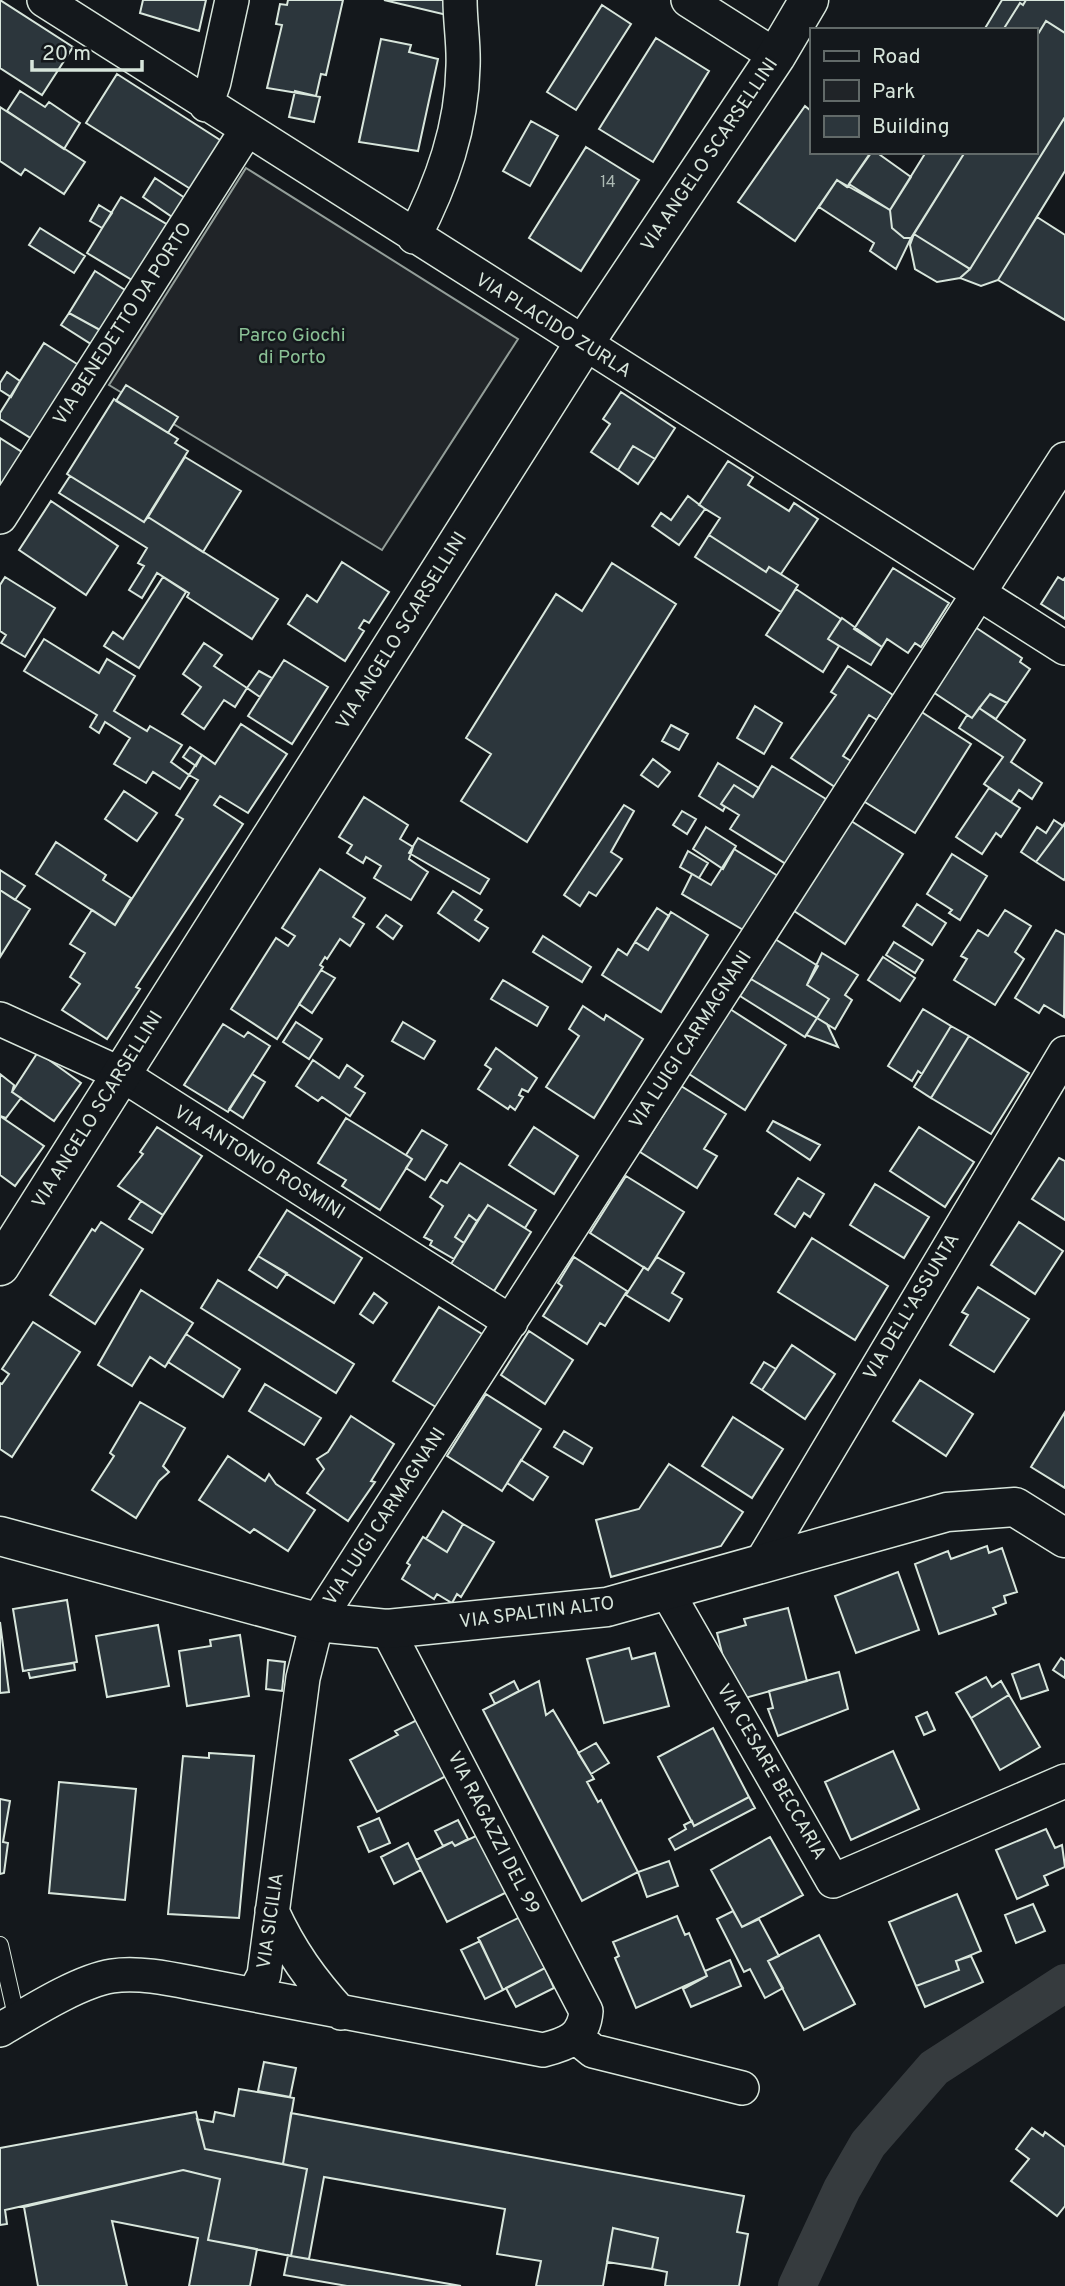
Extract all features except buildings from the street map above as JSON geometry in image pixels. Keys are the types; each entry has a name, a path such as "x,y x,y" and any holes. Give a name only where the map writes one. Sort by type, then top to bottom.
{"street":[{"name":"VIA PLACIDO ZURLA","path":"44,0 583,345 1065,648"},
{"path":"206,105 214,82 232,0"},
{"path":"414,237 443,177 455,136 463,66 460,0"},
{"path":"688,0 776,57"},
{"name":"VIA ANGELO SCARSELLINI","path":"0,1266 583,345 776,57 809,0"},
{"name":"VIA BENEDETTO DA PORTO","path":"0,517 246,131"},
{"name":"VIA LUIGI CARMAGNANI","path":"317,1622 1065,459"},
{"name":"VIA ANTONIO ROSMINI","path":"0,1018 121,1074 511,1322"},
{"name":"VIA DELL'ASSUNTA","path":"761,1563 1065,1053"},
{"name":"VIA SPALTIN ALTO","path":"0,1536 317,1622 387,1629 607,1607 947,1512 1014,1507 1065,1538"},
{"name":"VIA CESARE BECCARIA","path":"666,1590 834,1881 1065,1782"},
{"name":"VIA SICILIA","path":"9,2025 64,1993 111,1976 158,1977 254,1994 264,1975 303,1678 317,1622"},
{"name":"VIA RAGAZZI DEL 99","path":"387,1629 586,2011 585,2025 577,2038"},
{"path":"272,1911 288,1945 311,1980 341,2012"},
{"path":"254,1994 543,2050 577,2038 593,2051 742,2088"}],"lane":[{"path":"0,1945 9,2025"}],"green space":[{"name":"Parco Giochi di Porto","path":"246,168 518,339 382,550 109,385"}],"waterway":[{"path":"797,2286 842,2189 868,2144 934,2068 1065,1983"}]}
